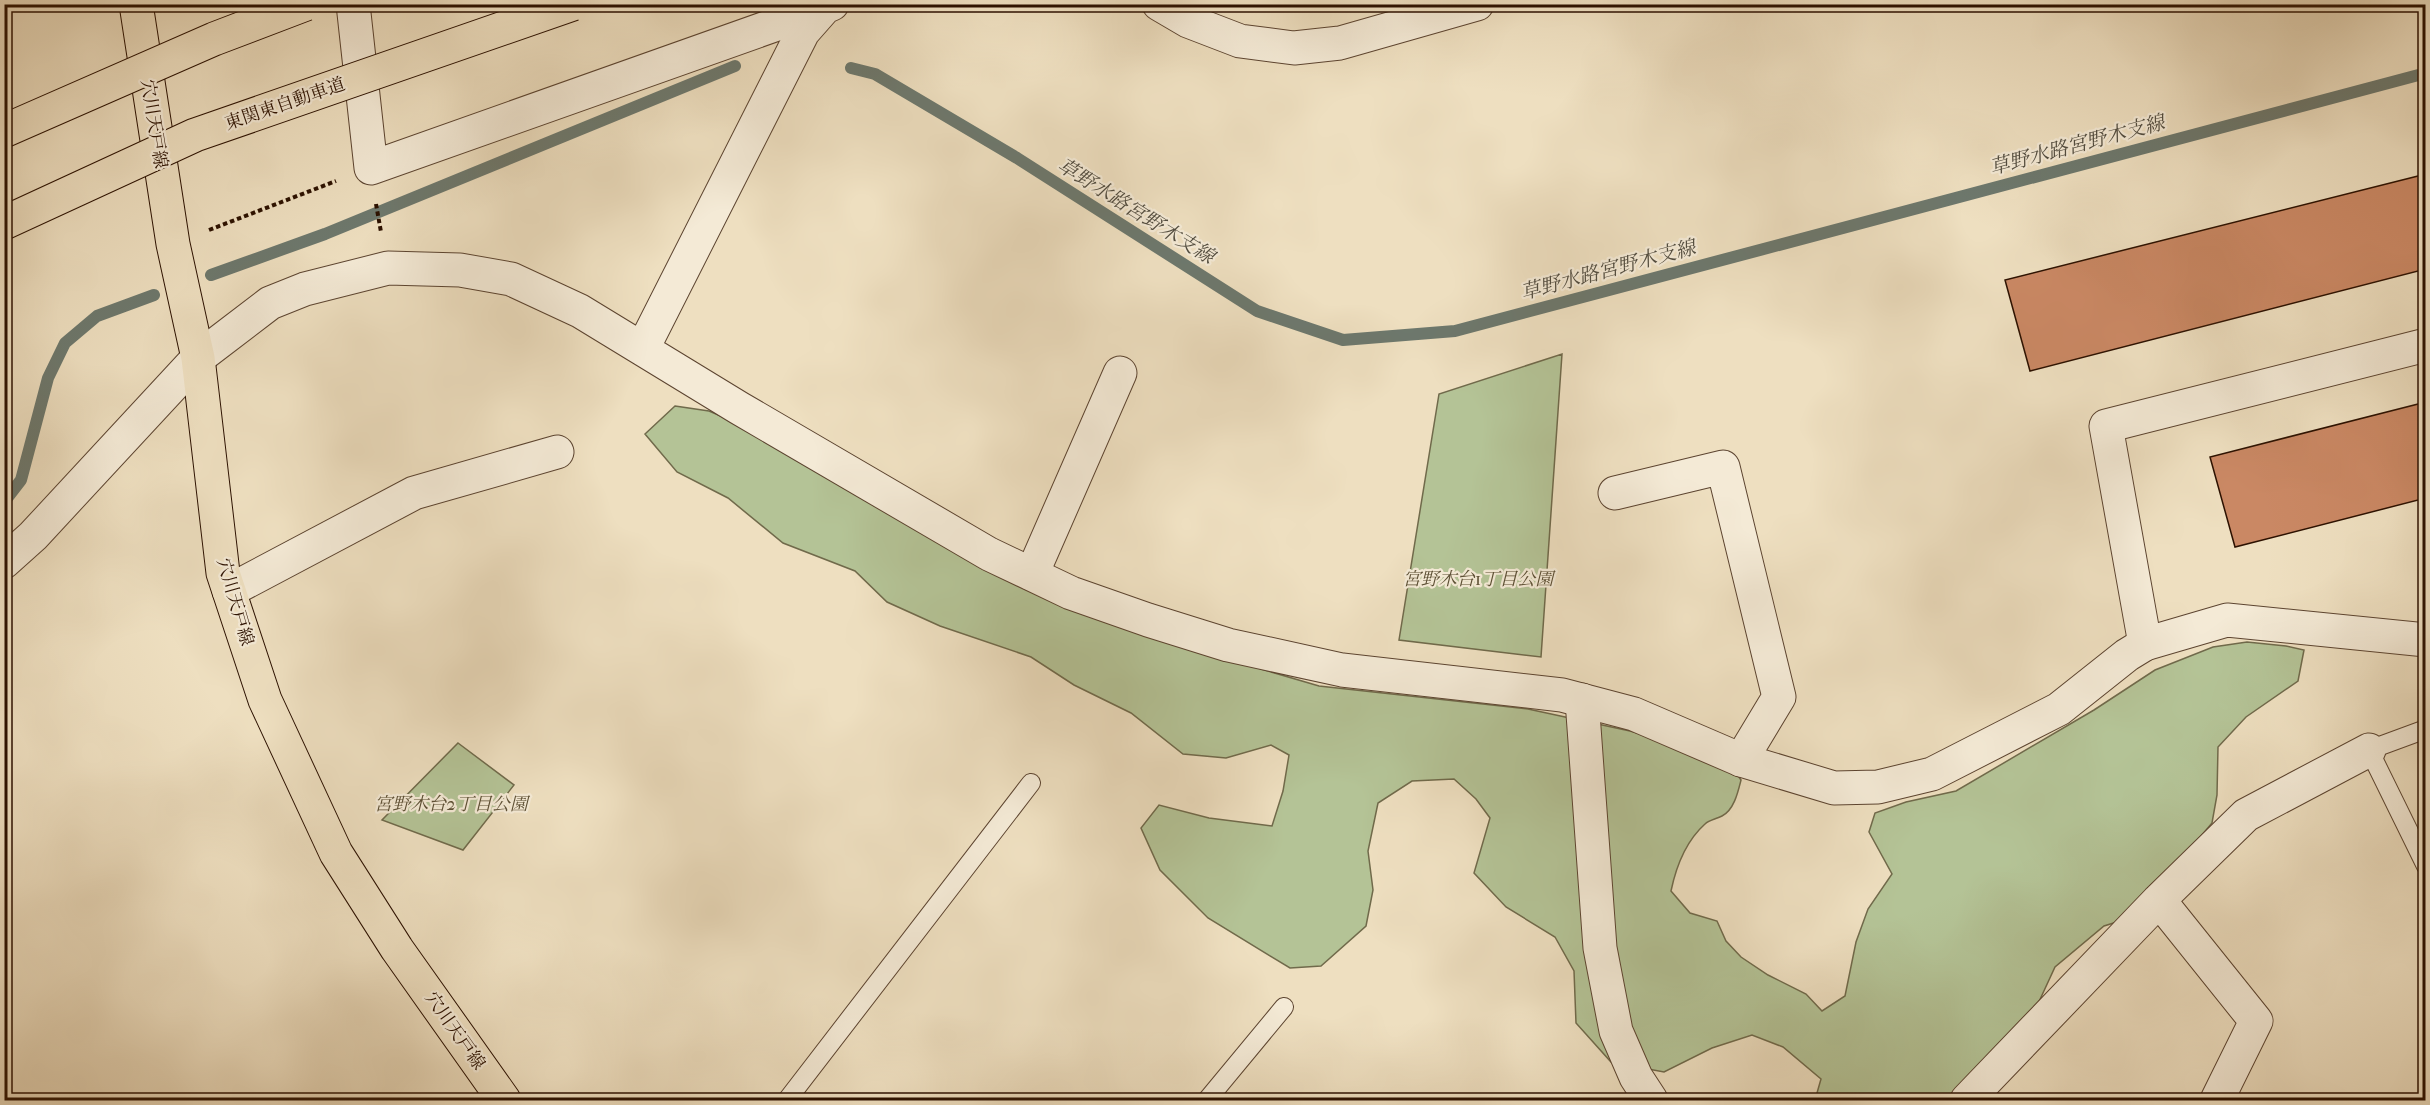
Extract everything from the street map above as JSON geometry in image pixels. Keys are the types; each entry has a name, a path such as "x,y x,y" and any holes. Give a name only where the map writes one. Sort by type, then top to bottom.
{"main road":[{"name":"穴川天戸線","path":"135,4 173,244 198,357 222,573 264,700 336,853 398,949 504,1101"},
{"path":"4,131 214,39 306,4"},
{"name":"東関東自動車道","path":"4,223 195,135 573,4"}],"street":[{"path":"353,4 371,168 828,6"},
{"path":"1160,4 1188,21 1240,41 1294,48 1340,43 1477,4"},
{"path":"644,348 803,32 828,6"},
{"path":"4,562 33,536 198,357 270,303 305,289 388,268 460,270 511,279 580,311 739,408 979,548 1071,592 1228,645 1342,670 1562,695 1582,700 1634,714 1741,760 1834,788 1878,787 1932,774 2059,710 2127,655 2145,644 2227,620 2426,640"},
{"path":"2145,644 2106,426 2426,345"},
{"path":"1032,574 1120,373"},
{"path":"229,591 414,493 557,452"},
{"path":"1615,493 1723,467 1779,697 1741,760"},
{"path":"1582,700 1600,948 1616,1031 1636,1077 1651,1101"},
{"path":"1966,1101 2158,900 2246,815 2369,750"},
{"path":"2158,900 2256,1021 2217,1101"}],"lane":[{"path":"2426,729 2369,750 2426,866"},
{"path":"787,1101 1031,783"},
{"path":"1207,1101 1284,1007"}],"path":[{"path":"173,244 371,168 388,268"}],"green space":[{"name":"宮野木台1丁目公園","path":"1562,354 1541,657 1399,640 1439,394"},
{"path":"675,406 709,411 756,431 1261,669 1319,686 1528,709 1630,731 1727,759 1741,780 1735,800 1730,810 1707,823 1692,838 1679,864 1671,891 1690,913 1717,921 1726,941 1741,957 1768,975 1806,994 1822,1011 1845,996 1856,942 1868,909 1892,874 1869,832 1875,813 1906,802 1956,791 2094,710 2155,670 2213,647 2247,642 2304,650 2298,681 2246,717 2218,747 2217,795 2212,823 2133,917 2104,926 2055,967 2037,1006 1972,1100 1815,1100 1821,1079 1783,1047 1752,1035 1712,1048 1664,1072 1611,1062 1576,1023 1574,971 1555,937 1506,907 1474,873 1490,818 1476,799 1454,779 1412,781 1378,803 1368,851 1373,890 1366,926 1321,966 1290,968 1208,918 1160,870 1141,828 1159,805 1209,818 1272,826 1283,791 1289,755 1271,745 1226,758 1183,754 1131,713 1074,685 1031,657 940,626 887,602 855,571 783,543 728,498 677,472 645,434"},
{"name":"宮野木台2丁目公園","path":"458,743 514,785 463,850 382,820"}],"building":[{"path":"2426,174 2426,269 2030,371 2005,280"},
{"path":"2426,402 2426,498 2235,547 2210,457"}],"waterway":[{"path":"211,275 325,234 735,66"},
{"name":"草野水路宮野木支線","path":"851,68 875,74 1017,158 1257,311 1343,340 1455,331 2426,73"},
{"name":"草野水路宮野木支線","path":"4,502 21,480 48,378 65,343 97,316 154,295"}]}
